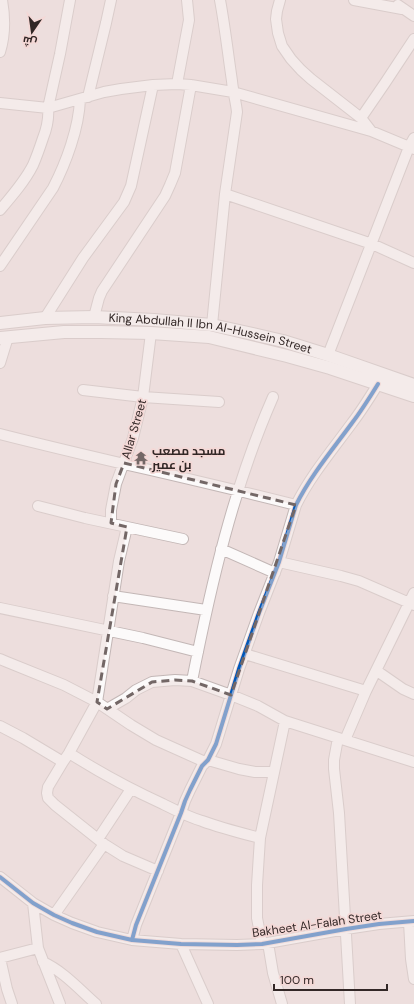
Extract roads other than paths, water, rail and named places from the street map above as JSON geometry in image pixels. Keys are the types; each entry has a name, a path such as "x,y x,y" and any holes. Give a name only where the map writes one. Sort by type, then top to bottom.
{"main road":[{"name":"King Abdullah II Ibn Al-Hussein Street","path":"0,323 45,318 94,317 212,325 268,337 328,355 401,386 414,396"},
{"name":"King Abdullah II Ibn Al-Hussein Street","path":"4,337 64,332 151,333 196,336 218,339 287,356 378,384 401,386 414,385"}],"street":[{"path":"0,52 3,37 4,17 2,0"},
{"path":"0,210 21,184 33,165 47,128 49,114 48,108 70,0"},
{"path":"0,266 53,188 67,157 79,109 84,98 106,23 111,0"},
{"path":"177,84 189,20 187,0"},
{"path":"212,325 225,194 237,117 220,0"},
{"path":"280,0 276,19 278,33 282,46 291,59 311,79 361,118 371,130"},
{"path":"354,0 402,9"},
{"path":"392,0 402,9 414,16"},
{"path":"361,118 414,39"},
{"path":"0,103 48,108 104,92 121,89 153,85 191,85 233,92 371,130 412,144 328,355"},
{"path":"45,318 83,258 124,202 128,194 133,178 153,85"},
{"path":"94,317 102,291 165,196 170,186 175,173 191,85"},
{"path":"225,194 372,244 414,263"},
{"name":"Allar Street","path":"111,523 111,510 116,484 133,438 144,397 151,333"},
{"path":"0,363 4,337"},
{"path":"132,940 136,925 185,801 216,744 239,669 279,562 296,504 378,384"},
{"path":"83,390 144,397 219,402"},
{"path":"192,681 206,610 221,549 257,434 273,397"},
{"path":"0,434 296,504"},
{"path":"38,506 127,527 183,538"},
{"path":"127,527 119,561 97,702 69,753 48,787 47,792 48,798 55,805 101,841 124,856 158,871"},
{"path":"221,549 275,573"},
{"path":"279,562 360,581 412,604"},
{"path":"350,1004 339,813 334,760 341,739 412,604 414,593"},
{"path":"114,596 206,610"},
{"path":"0,608 143,638 198,652"},
{"path":"245,654 366,691"},
{"path":"0,659 64,685 97,702 156,740 206,761 255,772 274,772"},
{"path":"377,671 403,689 414,694"},
{"path":"107,709 126,698 136,690 152,682 175,680 192,681 258,706 285,721 414,762"},
{"path":"282,1004 257,918 257,885 260,838 285,721"},
{"path":"0,726 63,762"},
{"path":"69,753 131,789 181,813 207,823 260,838"},
{"path":"54,915 101,841 131,789"},
{"name":"Bakheet Al-Falah Street","path":"0,877 32,903 54,915 97,932 132,940 181,944 265,944 379,924 411,922"},
{"path":"32,903 38,948 60,1004"},
{"path":"411,922 411,959 414,980"},
{"path":"181,944 208,1004"},
{"path":"12,1004 0,958 38,948"},
{"path":"43,962 61,972 96,1004"}],"place":[{"name":"مسجد مصعب بن عمير","path":"141,458"}]}
